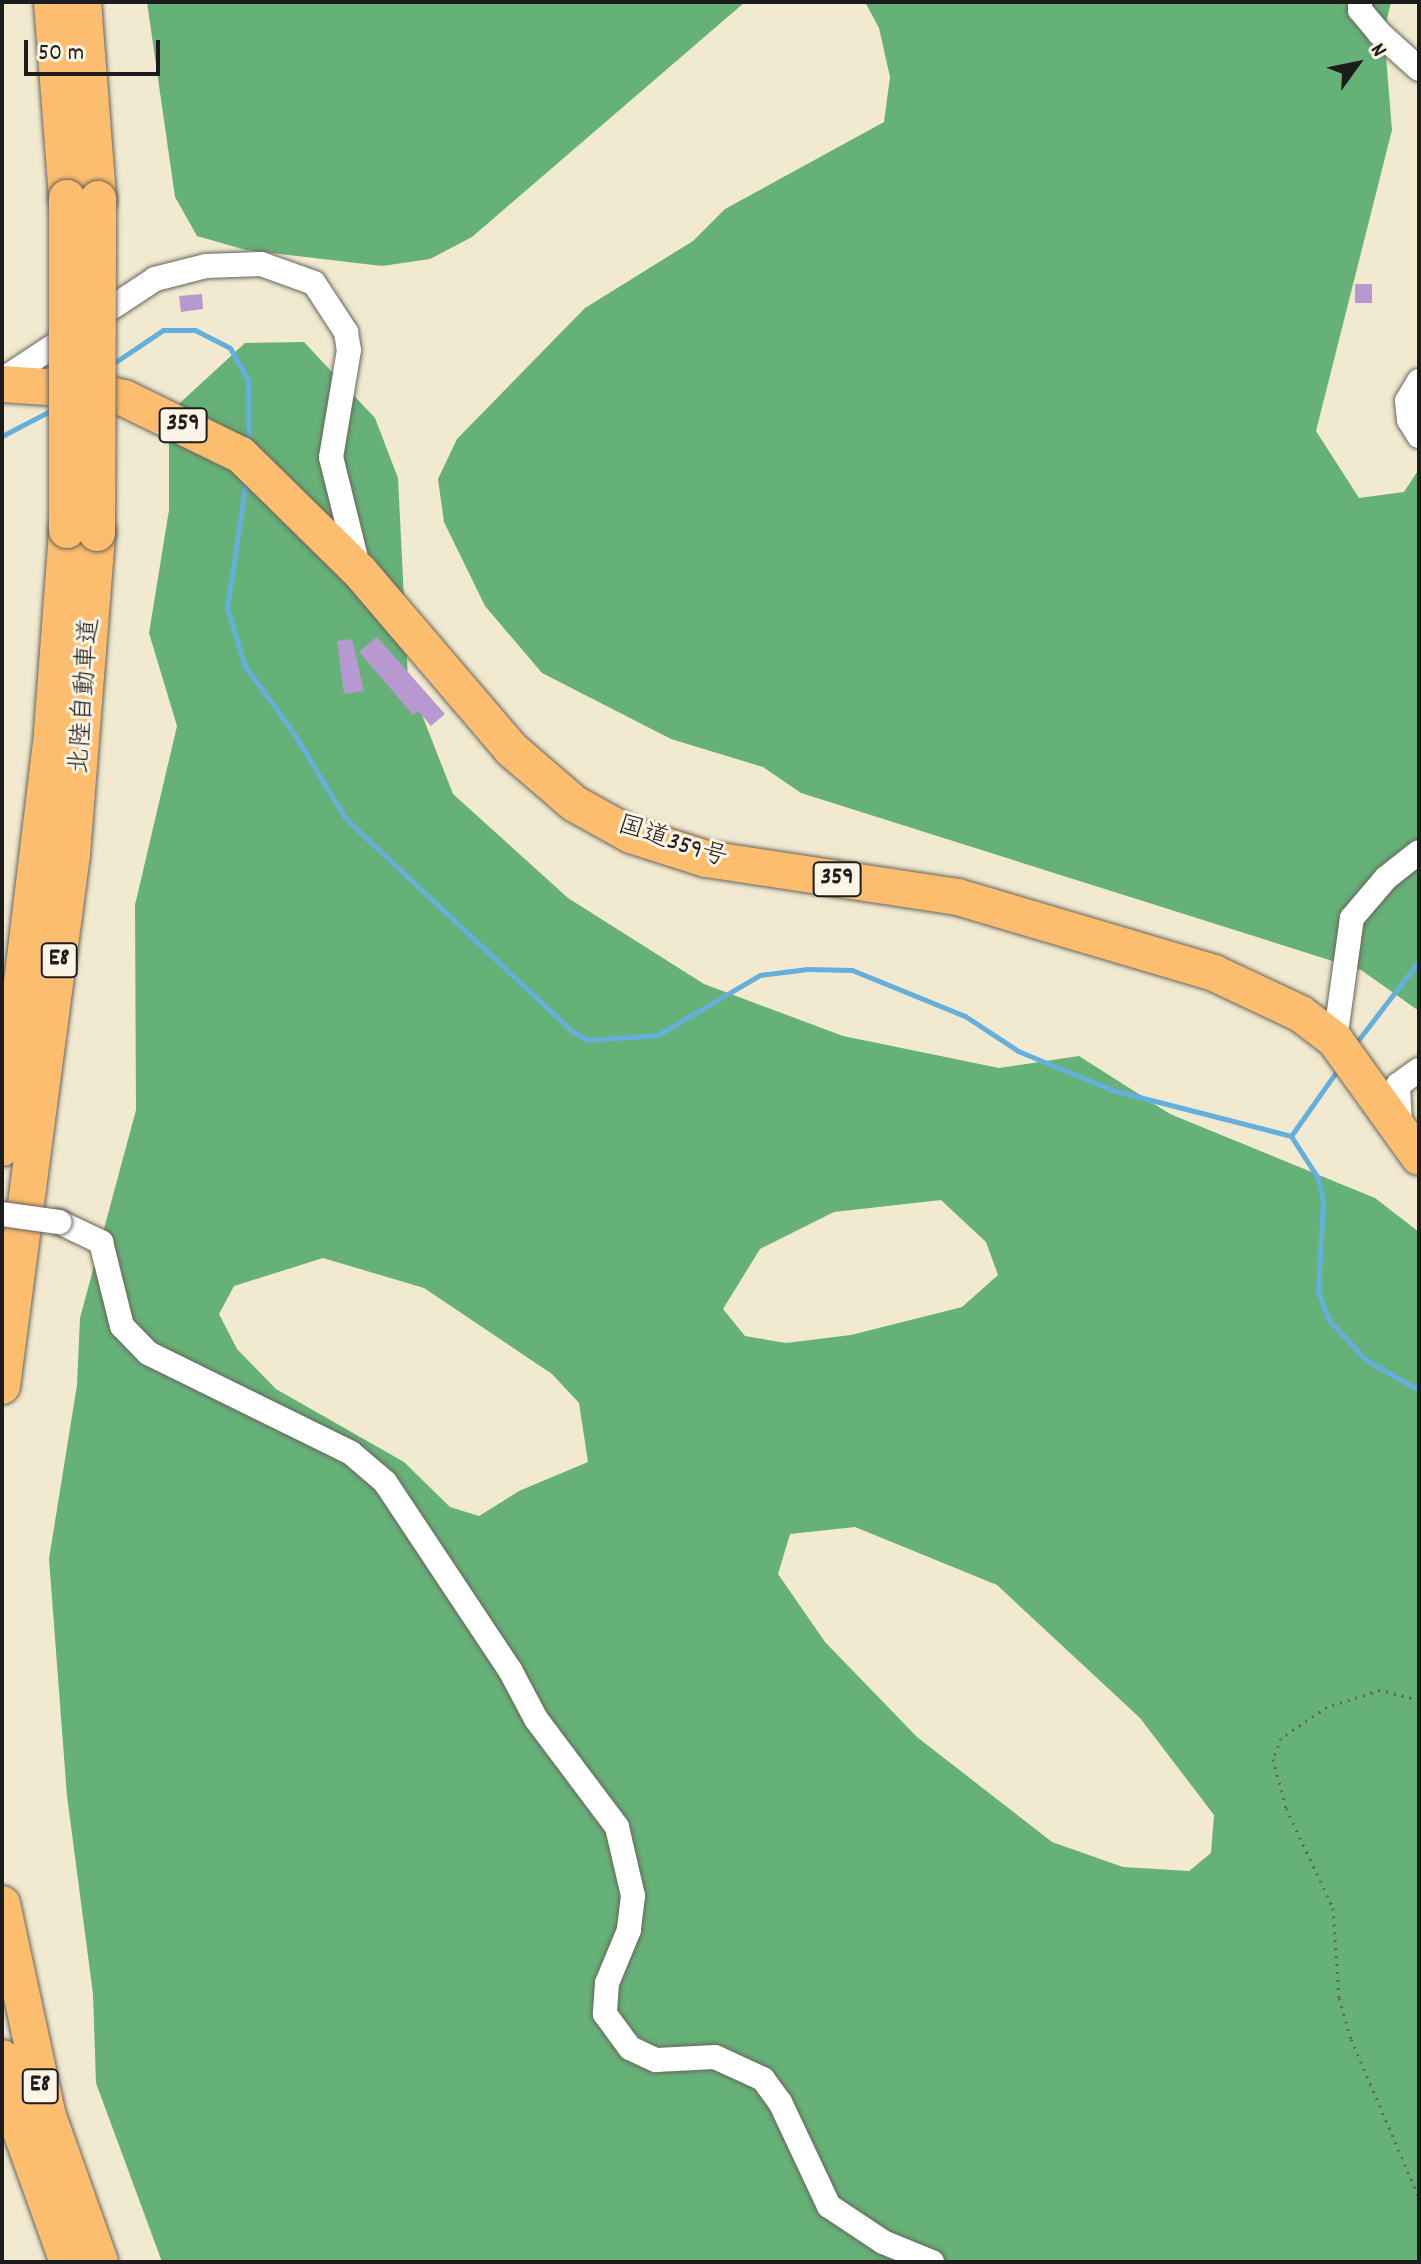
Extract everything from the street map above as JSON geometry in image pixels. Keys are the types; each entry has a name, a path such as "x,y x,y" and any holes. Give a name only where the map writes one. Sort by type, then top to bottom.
{"highway":[{"name":"北陸自動車道","path":"52,2 82,198"},
{"name":"北陸自動車道","path":"2,1386 72,854 82,531 83,2"},
{"name":"国道359号","path":"2,382 91,390 124,398 241,455 305,513 360,572 511,749 575,804 631,835 706,859 973,902 1214,973 1301,1014 1335,1040 1400,1125 1419,1157"},
{"name":"北陸自動車道","path":"2,1148 82,531"},
{"name":"E8","path":"2,1904 48,2116 100,2262"},
{"name":"E8","path":"2,2058 20,2129 68,2262"}],"street":[{"path":"1360,2 1360,10 1379,33 1419,69"},
{"path":"2,382 155,279 206,266 261,264 314,283 346,332 349,350 331,457 360,572"},
{"path":"1419,381 1407,401 1409,420 1419,436"},
{"path":"1335,1040 1352,918 1386,878 1419,852"},
{"path":"1400,1125 1398,1085 1419,1070"},
{"path":"2,1214 59,1222 101,1242 122,1326 148,1353 351,1453 385,1482 510,1670 536,1719 617,1827 633,1896 629,1930 607,1983 605,2014 630,2048 656,2060 715,2057 763,2079 780,2102 829,2206 883,2242 932,2262"}],"path":[{"path":"1419,1700 1380,1690 1327,1707 1281,1738 1273,1759 1286,1808 1333,1908 1339,1998 1351,2039 1419,2198"}],"green space":[{"path":"147,2 745,2 472,237 430,259 382,266 246,250 197,236 175,197"},
{"path":"865,2 1391,2 1384,32 1392,130 1316,431 1359,498 1404,492 1419,469 1419,1011 1361,970 801,793 763,767 671,739 542,673 485,606 444,522 438,479 457,439 585,308 693,241 725,209 884,122 890,77 879,28"},
{"path":"304,342 375,418 398,478 408,679 453,794 568,898 704,984 843,1036 999,1068 1079,1056 1170,1114 1375,1198 1419,1232 1419,2262 162,2262 96,2083 93,1994 67,1796 49,1559 77,1385 80,1318 136,1110 135,905 177,726 149,633 169,510 169,413 245,343","holes":["941,1200 986,1242 998,1275 962,1307 851,1335 786,1343 745,1336 723,1309 760,1249 834,1212","323,1258 424,1288 552,1374 579,1403 588,1462 519,1491 479,1516 450,1507 404,1462 276,1389 237,1349 219,1314 234,1286","855,1527 997,1585 1140,1718 1214,1815 1211,1853 1189,1871 1123,1867 1052,1842 917,1737 825,1642 778,1574 790,1534"]}],"building":[{"path":"1355,284 1372,284 1372,303 1355,303"},
{"path":"202,294 203,309 181,312 179,296"},
{"path":"377,637 445,714 431,726 418,711 413,715 359,652"},
{"path":"352,639 364,691 344,694 337,641"}],"waterway":[{"path":"111,365 163,330 195,330 230,348 248,381 249,447"},
{"path":"2,436 52,410"},
{"path":"246,480 227,608 245,666 293,732 345,818 573,1032 588,1040 658,1035 760,975 808,969 852,970 965,1016 1018,1051 1112,1090 1291,1136 1318,1178 1323,1201 1318,1291 1328,1319 1366,1360 1419,1390"},
{"path":"1356,1043 1419,961"},
{"path":"1291,1136 1339,1068"}]}
